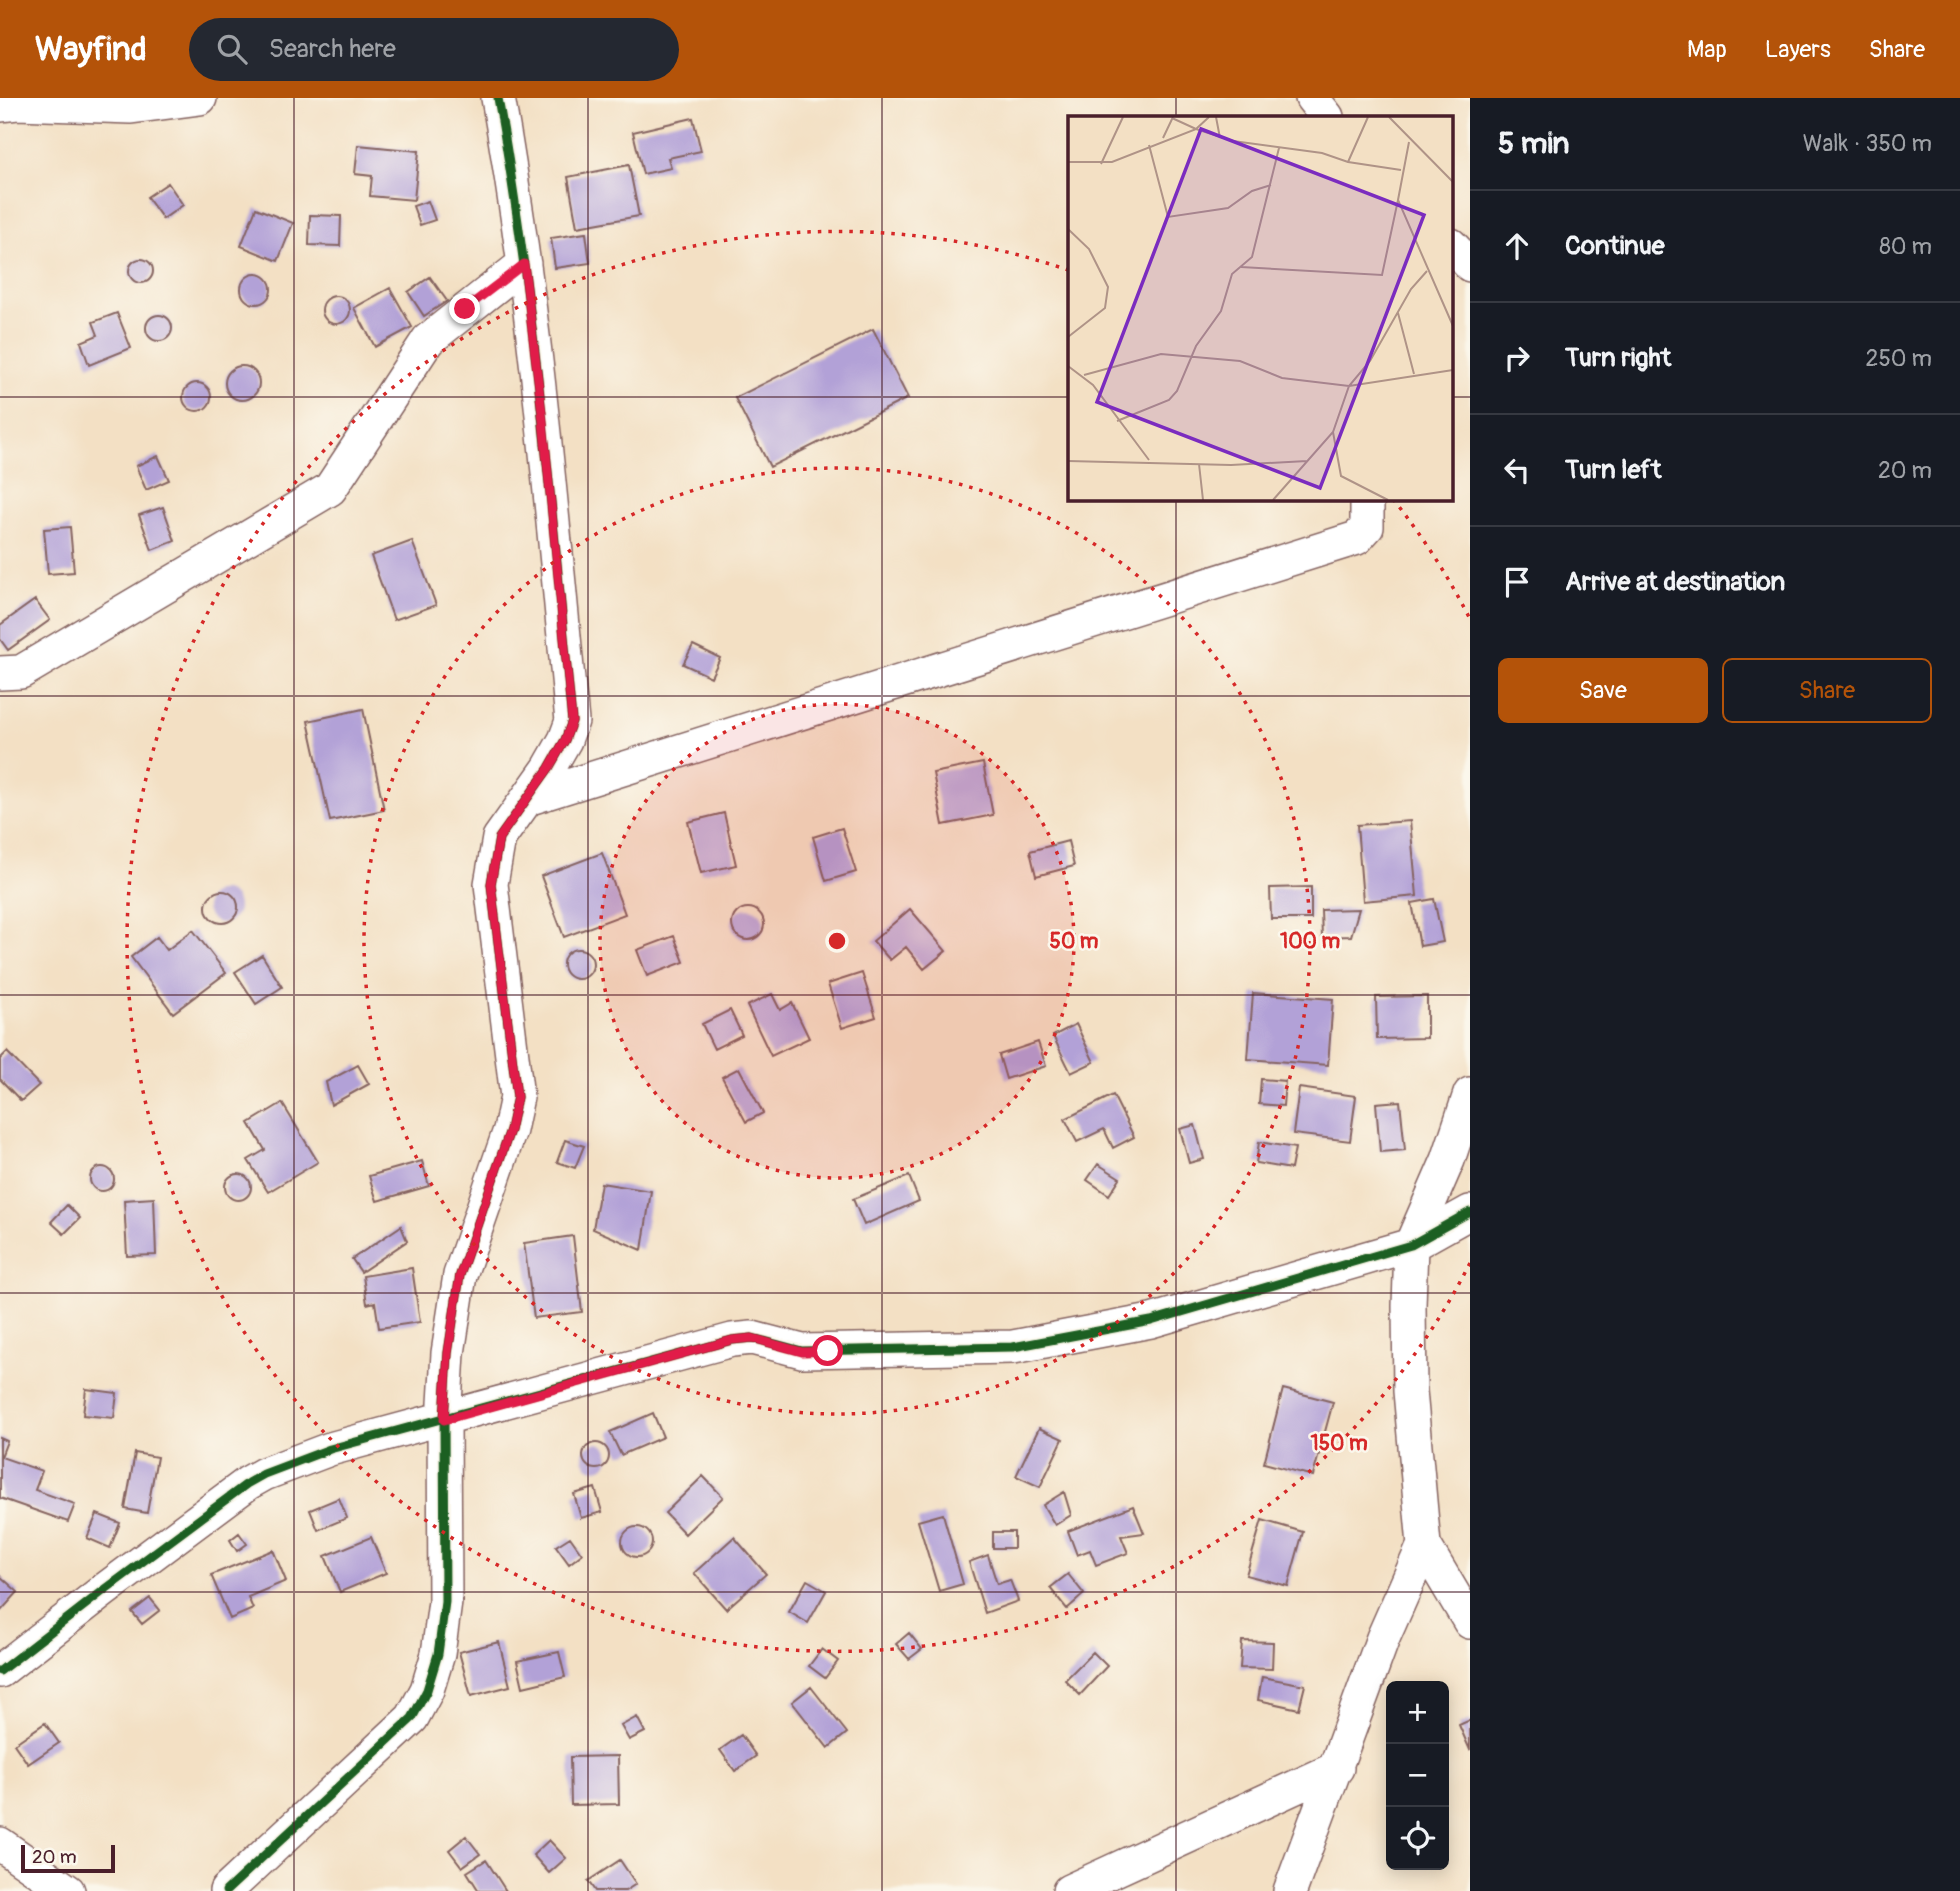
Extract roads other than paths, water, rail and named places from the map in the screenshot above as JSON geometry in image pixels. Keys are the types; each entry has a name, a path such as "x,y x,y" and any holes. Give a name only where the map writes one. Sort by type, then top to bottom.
{"street":[{"path":"0,105 128,103 200,98"},
{"path":"226,1891 412,1717 427,1690 438,1654 444,1602 444,1420 448,1353 460,1275 510,1130 517,1097 491,884 499,838 530,798 565,740 572,721 543,421 513,183 498,98"},
{"path":"1294,98 1299,116"},
{"path":"1312,98 1326,116"},
{"path":"1452,246 1470,265"},
{"path":"0,673 22,672 330,489 428,340 524,264"},
{"path":"530,798 1357,538 1367,527 1367,500"},
{"path":"1470,1094 1448,1160 1411,1245 1409,1307 1410,1391 1424,1545 1470,1622"},
{"path":"0,1671 256,1479 330,1450 732,1340 752,1338 802,1352 1025,1345 1151,1321 1411,1245 1470,1212"},
{"path":"1290,1891 1383,1638 1424,1545"},
{"path":"1069,1891 1337,1768"},
{"path":"0,1843 68,1891"}]}
